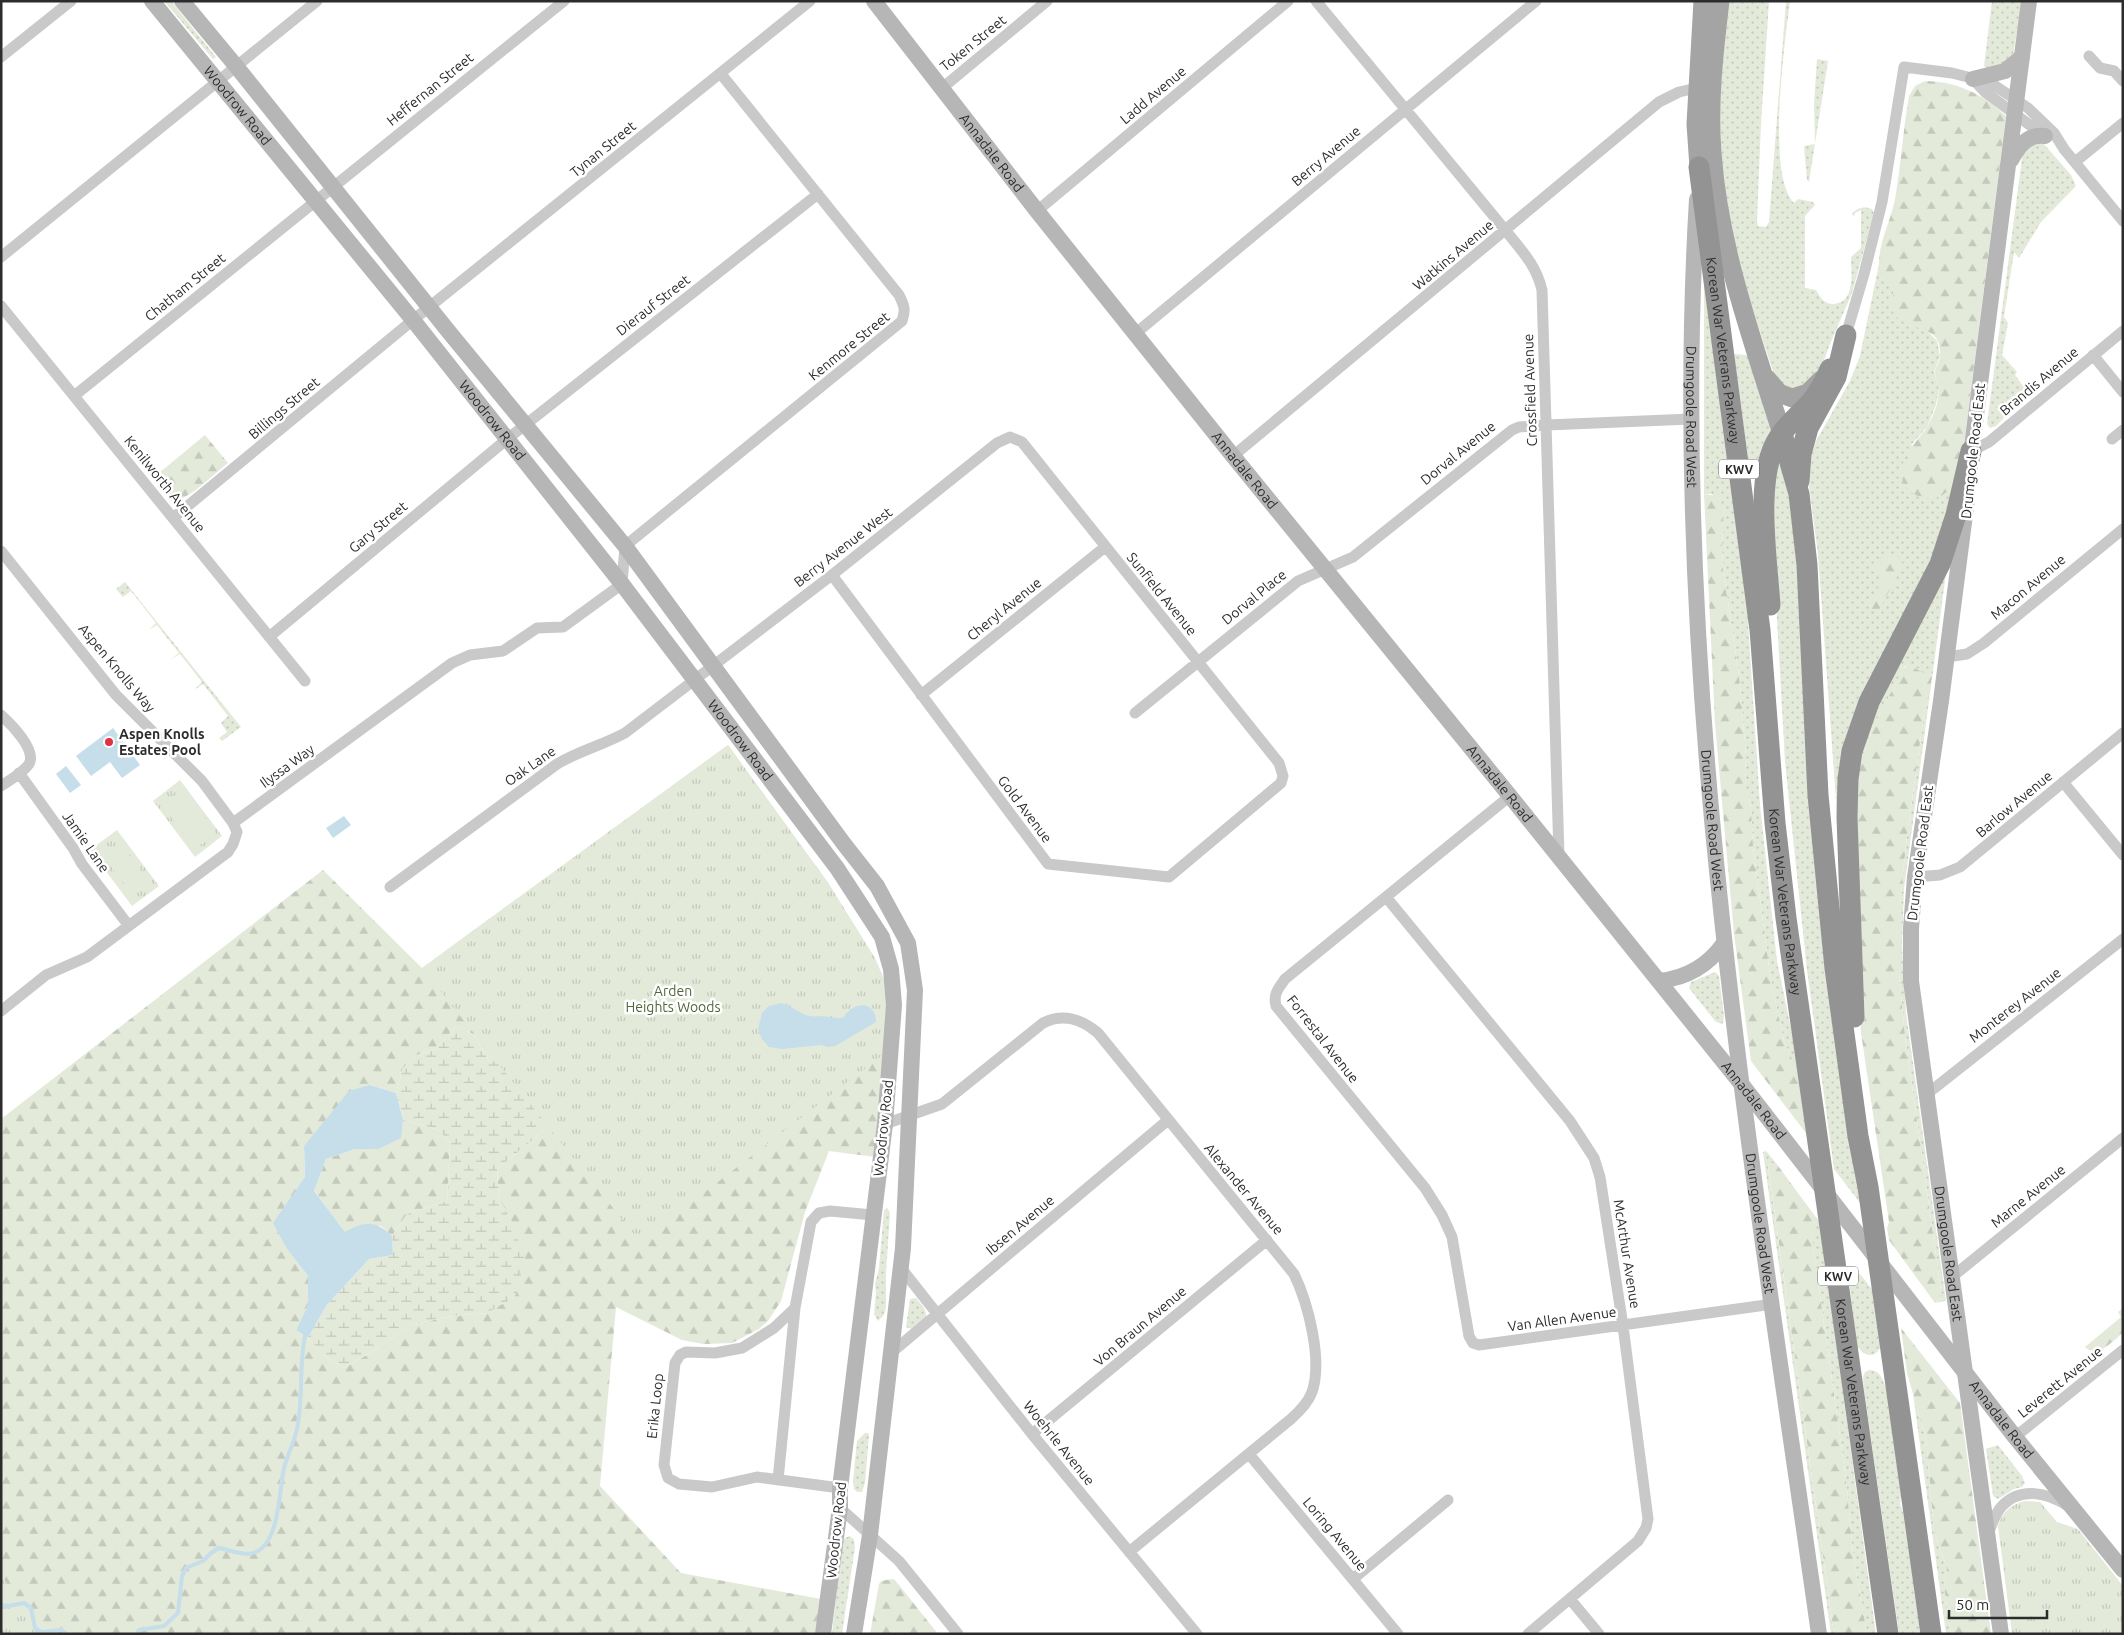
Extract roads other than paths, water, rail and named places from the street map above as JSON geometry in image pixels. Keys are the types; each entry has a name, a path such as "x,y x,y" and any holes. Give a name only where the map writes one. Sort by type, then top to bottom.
{"highway":[{"name":"Korean War Veterans Parkway","path":"1699,167 1760,630 1771,773 1786,918 1888,1634"},
{"path":"1846,335 1836,377 1808,428 1801,454 1799,494 1807,565 1818,795 1834,958 1858,1136 1868,1187 1931,1634"},
{"path":"1771,773 1774,686 1765,522 1765,481 1770,456 1782,434 1817,394 1830,369"},
{"path":"1782,434 1799,494"},
{"path":"1868,1187 1852,982 1847,817 1850,765 1856,734 1868,702 1929,588 1942,559 1956,514 1971,451"}],"main road":[{"name":"Drumgoole Road West","path":"1699,167 1696,124 1703,1"},
{"path":"1720,1 1711,85 1711,134 1714,177 1721,226 1731,267 1782,434"},
{"path":"1764,375 1779,393 1792,398 1808,393 1830,369 1846,335"}],"street":[{"path":"1,57 71,1"},
{"name":"Woodrow Road","path":"152,1 413,320 506,440 622,584 837,868 882,937 891,969 894,1005 886,1124 873,1215 840,1488 840,1508 823,1634"},
{"name":"Woodrow Road","path":"182,1 625,546 844,844 877,886 908,942 915,990 911,1115 901,1268 870,1535 854,1634"},
{"path":"1,256 317,1"},
{"name":"Heffernan Street","path":"316,201 564,1"},
{"name":"Tynan Street","path":"413,320 810,1"},
{"name":"Annadale Road","path":"874,1 1037,211 1233,456 1559,856 1743,1086 1943,1345 2123,1570"},
{"name":"Token Street","path":"941,89 1047,1"},
{"name":"Ladd Avenue","path":"1037,211 1288,1"},
{"name":"Crossfield Avenue","path":"1316,1 1529,259 1538,274 1542,290 1559,856"},
{"name":"Berry Avenue","path":"1136,333 1536,1"},
{"name":"Drumgoole Road East","path":"2001,1634 1911,981 1911,928 1915,877 1966,518 1971,451 2029,1"},
{"path":"2088,56 2100,68 2114,71 2123,81"},
{"path":"1973,79 2005,70 2022,57"},
{"path":"1846,335 1882,202 1904,67 1952,73 1990,83 2045,136 2064,149"},
{"name":"Kenmore Street","path":"625,546 902,321 905,313 904,304 899,295 721,74"},
{"name":"Watkins Avenue","path":"1233,456 1660,102 1679,92 1697,88"},
{"path":"2016,108 2028,108 2050,128 2074,162 2123,221"},
{"path":"2074,162 2123,123"},
{"path":"2009,164 2019,147 2028,138 2045,136"},
{"name":"Drumgoole Road West","path":"1699,167 1692,272 1691,419 1694,556 1708,781 1724,943 1819,1634"},
{"name":"Dierauf Street","path":"506,440 818,194"},
{"name":"Chatham Street","path":"74,396 316,201"},
{"name":"Kenilworth Avenue","path":"1,306 305,681"},
{"name":"Billings Street","path":"173,518 413,320"},
{"name":"Brandis Avenue","path":"1971,451 1989,442 2123,331"},
{"path":"2093,355 2123,392"},
{"name":"Dorval Avenue","path":"1326,569 1352,557 1504,434 1519,427 1691,419"},
{"path":"2112,439 2123,430"},
{"name":"Sunfield Avenue","path":"1010,437 1022,442 1279,763 1283,776"},
{"name":"Berry Avenue West","path":"695,681 832,576 997,443 1010,437"},
{"name":"Gary Street","path":"269,637 506,440"},
{"name":"Macon Avenue","path":"1947,657 1967,654 1984,643 2123,528"},
{"path":"622,584 625,546"},
{"name":"Cheryl Avenue","path":"921,694 1105,547"},
{"name":"Aspen Knolls Way","path":"1,551 116,695 202,781 233,823"},
{"name":"Dorval Place","path":"1135,713 1298,581 1326,569"},
{"name":"Gold Avenue","path":"832,576 1048,864 1169,877 1276,788 1283,776"},
{"name":"Ilyssa Way","path":"233,823 452,663 470,655 503,650 537,628 563,627 622,584"},
{"name":"Oak Lane","path":"390,886 557,764 567,758 605,744 625,733 695,681"},
{"path":"1,715 29,748 30,762 1,786"},
{"name":"Barlow Avenue","path":"1915,877 1940,875 1960,867 2123,733"},
{"name":"Jamie Lane","path":"19,773 73,848 82,864 129,926"},
{"path":"2063,782 2123,854"},
{"name":"Forrestal Avenue","path":"1473,1343 1469,1336 1452,1237 1442,1215 1425,1188 1281,1013 1274,998 1276,990 1285,979 1510,796"},
{"path":"1,1011 46,975 56,969 80,962 228,852 236,838 237,832 233,823"},
{"name":"McArthur Avenue","path":"1386,897 1570,1121 1594,1158 1600,1177 1623,1326 1648,1519 1646,1528 1638,1540 1528,1634"},
{"name":"Monterey Avenue","path":"1927,1094 2123,939"},
{"path":"1659,981 1676,978 1696,971 1712,958 1724,943"},
{"name":"Alexander Avenue","path":"886,1124 942,1104 1036,1027 1051,1019 1062,1018 1080,1021 1098,1033 1294,1274 1304,1297 1315,1355 1314,1381 1309,1398 1303,1408 1129,1552"},
{"name":"Ibsen Avenue","path":"891,1353 1168,1120"},
{"name":"Marne Avenue","path":"1952,1277 2123,1138"},
{"path":"778,1480 795,1308 811,1222 814,1217 824,1211 873,1215"},
{"name":"Von Braun Avenue","path":"1032,1434 1267,1240"},
{"name":"Woehrle Avenue","path":"901,1268 1032,1434 1197,1634"},
{"name":"Van Allen Avenue","path":"1473,1343 1479,1345 1773,1304"},
{"name":"Erika Loop","path":"795,1308 774,1328 742,1348 715,1353 686,1352 677,1358 664,1465 668,1478 679,1484 712,1487 757,1477 840,1488"},
{"name":"Leverett Avenue","path":"2016,1437 2123,1350"},
{"name":"Loring Avenue","path":"1249,1454 1398,1634"},
{"path":"1988,1536 1994,1519 2002,1505 2019,1495 2028,1493 2040,1494 2051,1497 2076,1510"},
{"path":"1352,1578 1448,1500"},
{"path":"840,1508 899,1561 958,1634"},
{"path":"1570,1599 1599,1634"}],"water":[{"name":"Aspen Knolls Estates Pool","path":"113,728 140,765 122,778 110,762 91,776 76,756"},
{"path":"66,766 81,785 70,793 56,774"},
{"path":"344,816 351,825 333,838 326,828"},
{"path":"781,1003 809,1016 836,1018 844,1017 853,1008 863,1005 872,1010 876,1022 837,1045 782,1049 769,1047 762,1039 758,1029 762,1013 769,1006"},
{"path":"370,1085 396,1093 403,1120 401,1138 379,1149 355,1149 326,1159 314,1191 345,1232 364,1224 375,1225 386,1231 392,1236 393,1255 369,1259 326,1306 308,1338 296,1330 308,1305 308,1276 287,1249 273,1223 305,1177 304,1146 349,1091"}],"waterway":[{"path":"137,1634 139,1630 164,1626 178,1613 182,1576 186,1568 203,1561 219,1548 243,1553 256,1552 264,1546 270,1537 277,1514 284,1468 298,1424 305,1336"},
{"path":"1,1605 8,1606 24,1603 31,1608 35,1628 42,1632 62,1630 66,1634"}],"place":[{"name":"Aspen Knolls Estates Pool","path":"109,742"}],"park label":[{"name":"Arden Heights Woods","path":"673,1000"}]}
